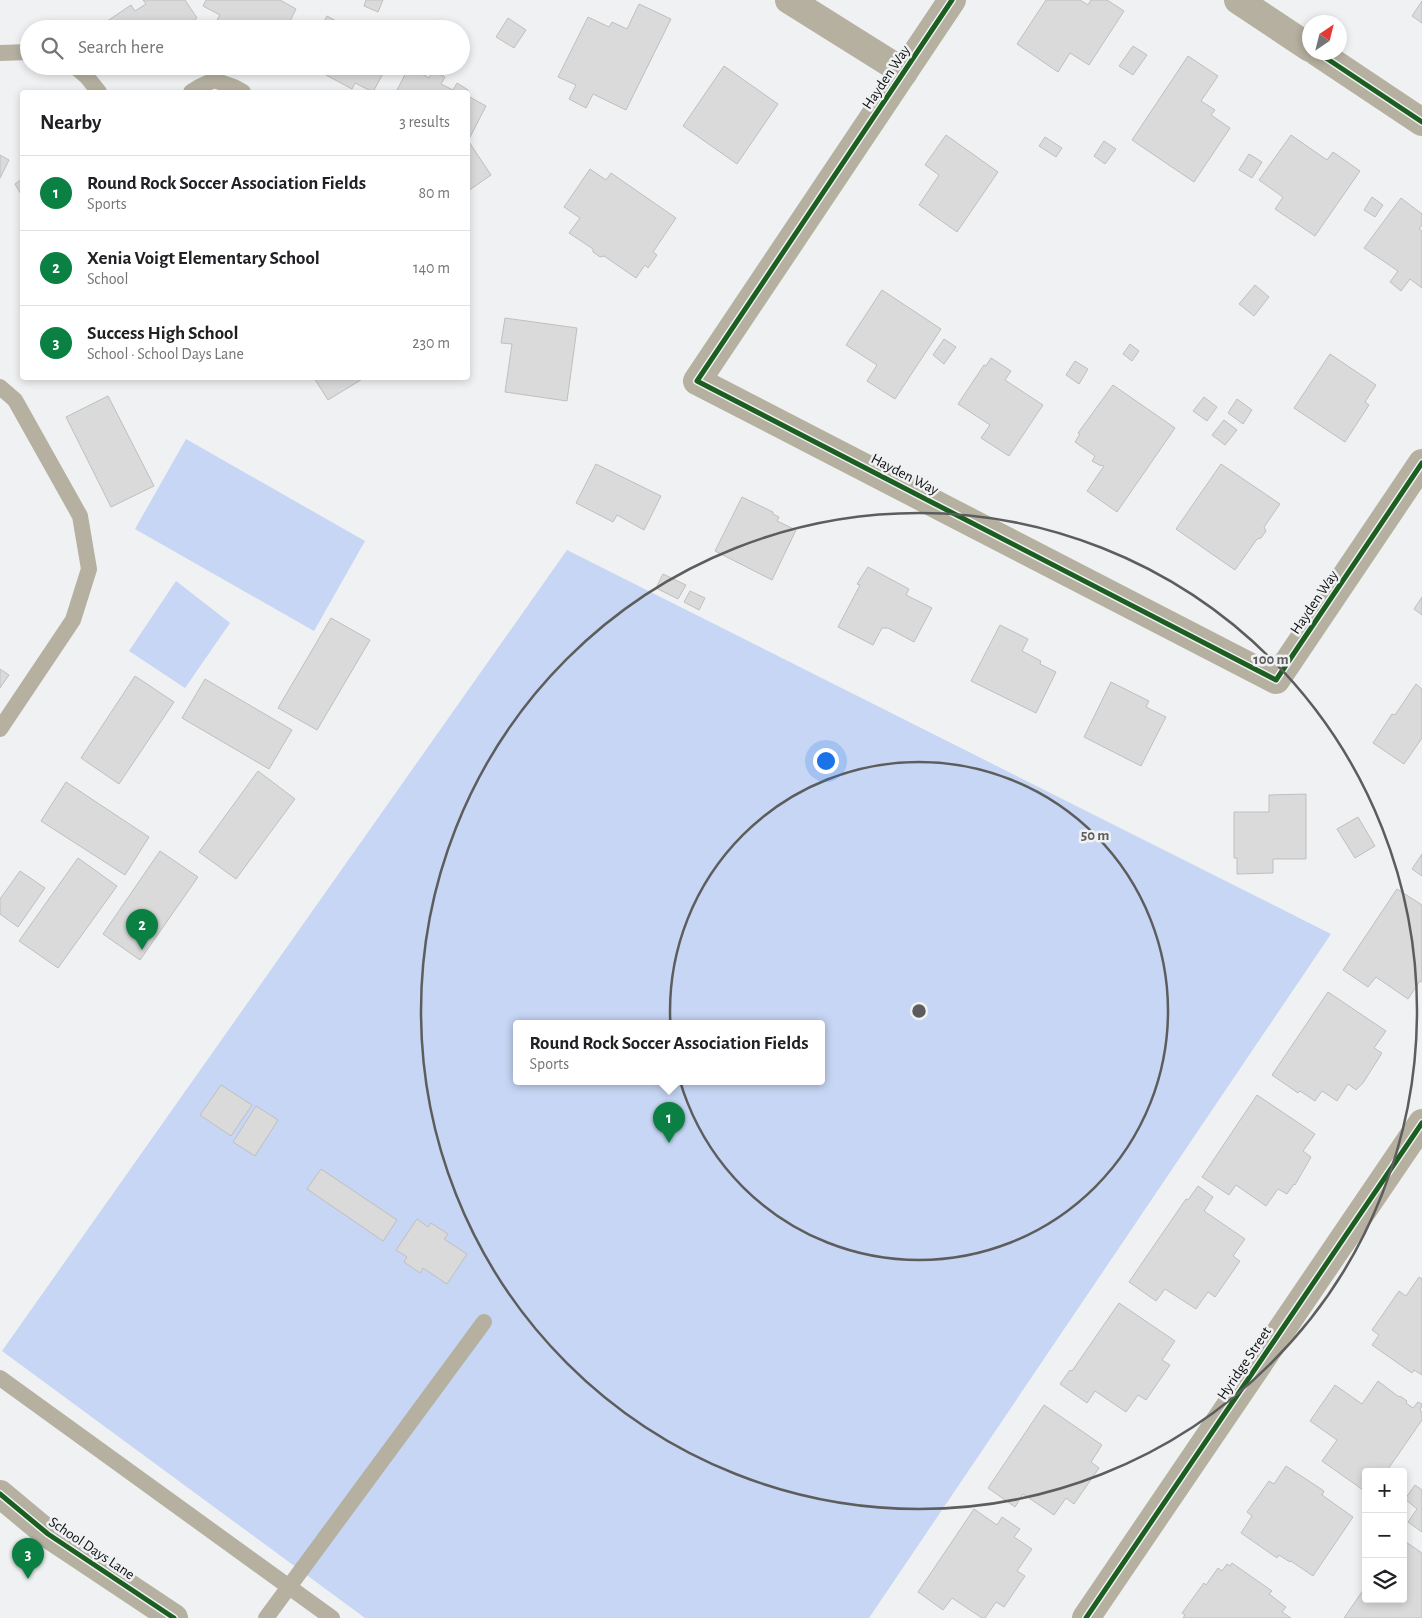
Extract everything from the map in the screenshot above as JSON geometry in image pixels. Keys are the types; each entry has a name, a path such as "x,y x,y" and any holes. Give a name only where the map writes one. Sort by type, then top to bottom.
{"street":[{"path":"789,0 904,72"},
{"name":"Hayden Way","path":"952,0 697,380 1276,680 1422,463"},
{"path":"1238,0 1302,43"},
{"path":"1329,60 1422,122"},
{"name":"Hyridge Street","path":"1086,1618 1422,1123"},
{"name":"School Days Lane","path":"0,1494 48,1534 174,1618"}],"lane":[{"path":"0,53 20,52"},
{"path":"85,75 97,90"},
{"path":"195,90 214,80 239,90"},
{"path":"0,387 15,400 80,516 89,569 73,620 0,729"},
{"path":"266,1618 484,1322"},
{"path":"0,1378 332,1618"}],"shaded area":[{"path":"186,439 365,541 314,631 135,529"},
{"path":"567,550 1331,934 869,1618 365,1618 2,1351"},
{"path":"176,581 230,623 185,688 129,651"}],"building":[{"path":"143,0 185,0 197,18 194,20 109,20 131,5 135,11 146,4"},
{"path":"206,0 280,0 296,9 290,20 217,20 220,15 203,6"},
{"path":"366,0 383,0 378,12 364,6"},
{"path":"1046,0 1080,0 1088,5 1091,0 1107,0 1124,11 1089,65 1070,53 1058,72 1017,44"},
{"path":"1422,1 1422,23 1412,16"},
{"path":"639,4 671,19 626,110 593,94 586,108 569,99 576,85 558,77 588,17 609,27 612,22 627,29"},
{"path":"327,16 334,20 325,20"},
{"path":"508,18 526,30 514,48 496,37"},
{"path":"1133,46 1147,55 1133,75 1119,66"},
{"path":"1188,56 1218,76 1201,101 1215,110 1211,115 1230,128 1194,182 1132,140"},
{"path":"724,66 778,104 737,164 683,126"},
{"path":"326,75 382,75 374,90 369,90 355,83 352,89"},
{"path":"405,75 424,75 429,78 431,75 441,75 445,77 441,84 453,90 397,90"},
{"path":"457,83 468,90 453,90"},
{"path":"470,97 486,106 470,137"},
{"path":"946,135 998,172 957,232 919,205 939,175 925,165"},
{"path":"1291,135 1327,160 1333,152 1360,171 1315,236 1275,209 1283,197 1259,180"},
{"path":"1045,137 1062,148 1056,157 1039,146"},
{"path":"1104,141 1116,149 1105,164 1094,156"},
{"path":"470,144 491,175 470,190"},
{"path":"1249,154 1262,162 1252,178 1239,170"},
{"path":"0,155 9,160 0,178"},
{"path":"590,169 606,180 611,173 676,218 653,252 657,255 648,268 645,265 636,278 604,256 600,257 593,252 593,249 569,233 580,218 564,207"},
{"path":"20,180 20,193 15,184"},
{"path":"1372,197 1383,205 1375,217 1364,210"},
{"path":"1401,198 1422,214 1422,225 1419,229 1422,231 1422,288 1410,279 1401,291 1390,282 1398,271 1364,248"},
{"path":"1255,285 1269,297 1254,316 1239,304"},
{"path":"882,290 941,329 895,399 867,381 877,365 846,345"},
{"path":"505,318 577,328 567,401 505,392 512,344 501,343"},
{"path":"944,339 956,347 944,364 933,355"},
{"path":"1130,344 1139,351 1132,361 1123,354"},
{"path":"1330,354 1376,385 1365,402 1369,405 1345,442 1294,408"},
{"path":"991,358 1011,371 1005,380 1043,405 1009,456 981,438 990,425 958,404 984,365 986,366"},
{"path":"1075,361 1088,369 1079,384 1066,375"},
{"path":"315,380 361,380 328,400"},
{"path":"1113,385 1175,428 1117,512 1087,491 1104,466 1092,461 1095,456 1075,442 1080,434 1078,433"},
{"path":"108,396 154,486 111,507 66,417"},
{"path":"1204,397 1217,407 1207,421 1193,411"},
{"path":"1237,399 1252,410 1243,424 1228,413"},
{"path":"1224,420 1237,430 1225,445 1212,435"},
{"path":"596,464 661,496 644,530 617,515 613,522 576,503"},
{"path":"1221,464 1280,504 1264,527 1266,531 1261,538 1257,539 1235,570 1176,529"},
{"path":"742,497 773,512 773,514 779,517 777,521 796,530 772,580 715,551"},
{"path":"868,567 909,589 906,595 932,608 914,642 888,628 882,628 873,645 838,627 860,585 857,584"},
{"path":"663,574 686,585 678,599 656,588"},
{"path":"690,591 705,598 699,610 684,602"},
{"path":"1422,597 1422,615 1414,609"},
{"path":"331,618 370,640 317,730 278,708"},
{"path":"1000,625 1028,639 1022,651 1041,661 1040,664 1056,672 1036,713 971,681"},
{"path":"0,669 9,675 0,688"},
{"path":"135,676 174,702 119,784 81,758"},
{"path":"205,679 292,730 269,769 182,718"},
{"path":"1111,682 1149,701 1146,707 1166,717 1141,766 1084,737"},
{"path":"1416,684 1422,689 1422,738 1404,764 1373,743 1392,714 1395,715"},
{"path":"258,771 295,799 236,879 199,852"},
{"path":"66,782 149,837 125,875 41,821"},
{"path":"1306,794 1306,859 1273,859 1273,873 1237,874 1237,858 1234,858 1234,812 1269,812 1269,795"},
{"path":"1358,817 1375,846 1355,858 1337,829"},
{"path":"160,851 198,877 140,960 103,934"},
{"path":"1422,854 1422,876 1412,869"},
{"path":"78,858 117,886 58,968 19,941"},
{"path":"20,871 45,888 18,927 0,914 0,899"},
{"path":"1397,889 1422,905 1422,982 1420,981 1408,999 1376,977 1368,987 1343,970"},
{"path":"1328,992 1386,1031 1374,1048 1382,1053 1363,1083 1356,1090 1348,1084 1337,1101 1322,1091 1315,1101 1300,1091 1298,1093 1272,1075"},
{"path":"221,1085 252,1105 231,1136 200,1115"},
{"path":"1257,1095 1315,1134 1303,1151 1311,1157 1295,1185 1287,1194 1278,1189 1266,1206 1236,1185 1229,1195 1202,1177"},
{"path":"256,1106 278,1120 255,1156 233,1142"},
{"path":"321,1169 397,1220 383,1241 307,1189"},
{"path":"1198,1186 1213,1197 1204,1211 1245,1239 1233,1256 1240,1261 1215,1297 1208,1292 1196,1309 1165,1289 1156,1301 1129,1282 1186,1199 1188,1200"},
{"path":"417,1219 428,1227 431,1223 448,1234 444,1239 467,1254 447,1284 423,1268 420,1273 404,1262 407,1257 396,1250"},
{"path":"1419,1277 1422,1279 1422,1375 1414,1370 1412,1373 1372,1345 1379,1335 1372,1330 1399,1291 1406,1296"},
{"path":"1119,1303 1175,1341 1162,1360 1170,1365 1146,1400 1138,1395 1126,1412 1095,1391 1087,1403 1060,1384 1070,1370 1072,1371"},
{"path":"1378,1381 1407,1401 1406,1403 1413,1408 1418,1402 1422,1404 1420,1411 1422,1412 1422,1420 1389,1468 1362,1468 1362,1489 1322,1461 1337,1440 1310,1421 1335,1385 1362,1404"},
{"path":"1044,1405 1102,1445 1091,1462 1099,1468 1074,1504 1066,1498 1054,1515 1023,1494 1015,1507 988,1488"},
{"path":"1286,1466 1324,1491 1322,1495 1353,1517 1313,1576 1279,1555 1277,1558 1241,1533 1252,1516 1247,1512 1269,1481 1274,1484"},
{"path":"1415,1485 1422,1490 1422,1532 1408,1522 1417,1509 1407,1501 1407,1496"},
{"path":"974,1509 997,1525 1002,1517 1020,1529 1014,1537 1032,1549 1017,1571 1025,1576 1004,1607 996,1602 985,1618 982,1618 952,1598 943,1610 918,1592"},
{"path":"1407,1543 1422,1553 1422,1618 1344,1618 1362,1592 1362,1603 1407,1603"},
{"path":"1232,1563 1272,1591 1269,1594 1286,1607 1282,1612 1291,1618 1183,1618 1185,1615 1182,1613 1204,1583 1206,1585 1218,1568 1222,1571 1227,1564 1230,1566"}],"cycle path":[{"path":"952,0 697,381 1276,680 1422,463"},
{"path":"1329,60 1422,122"},
{"path":"1086,1618 1422,1123"},
{"path":"0,1494 48,1534 174,1618"}],"place":[{"name":"Xenia Voigt Elementary School","path":"142,950"},
{"name":"Round Rock Soccer Association Fields","path":"669,1143"},
{"name":"Success High School","path":"28,1579"}]}
